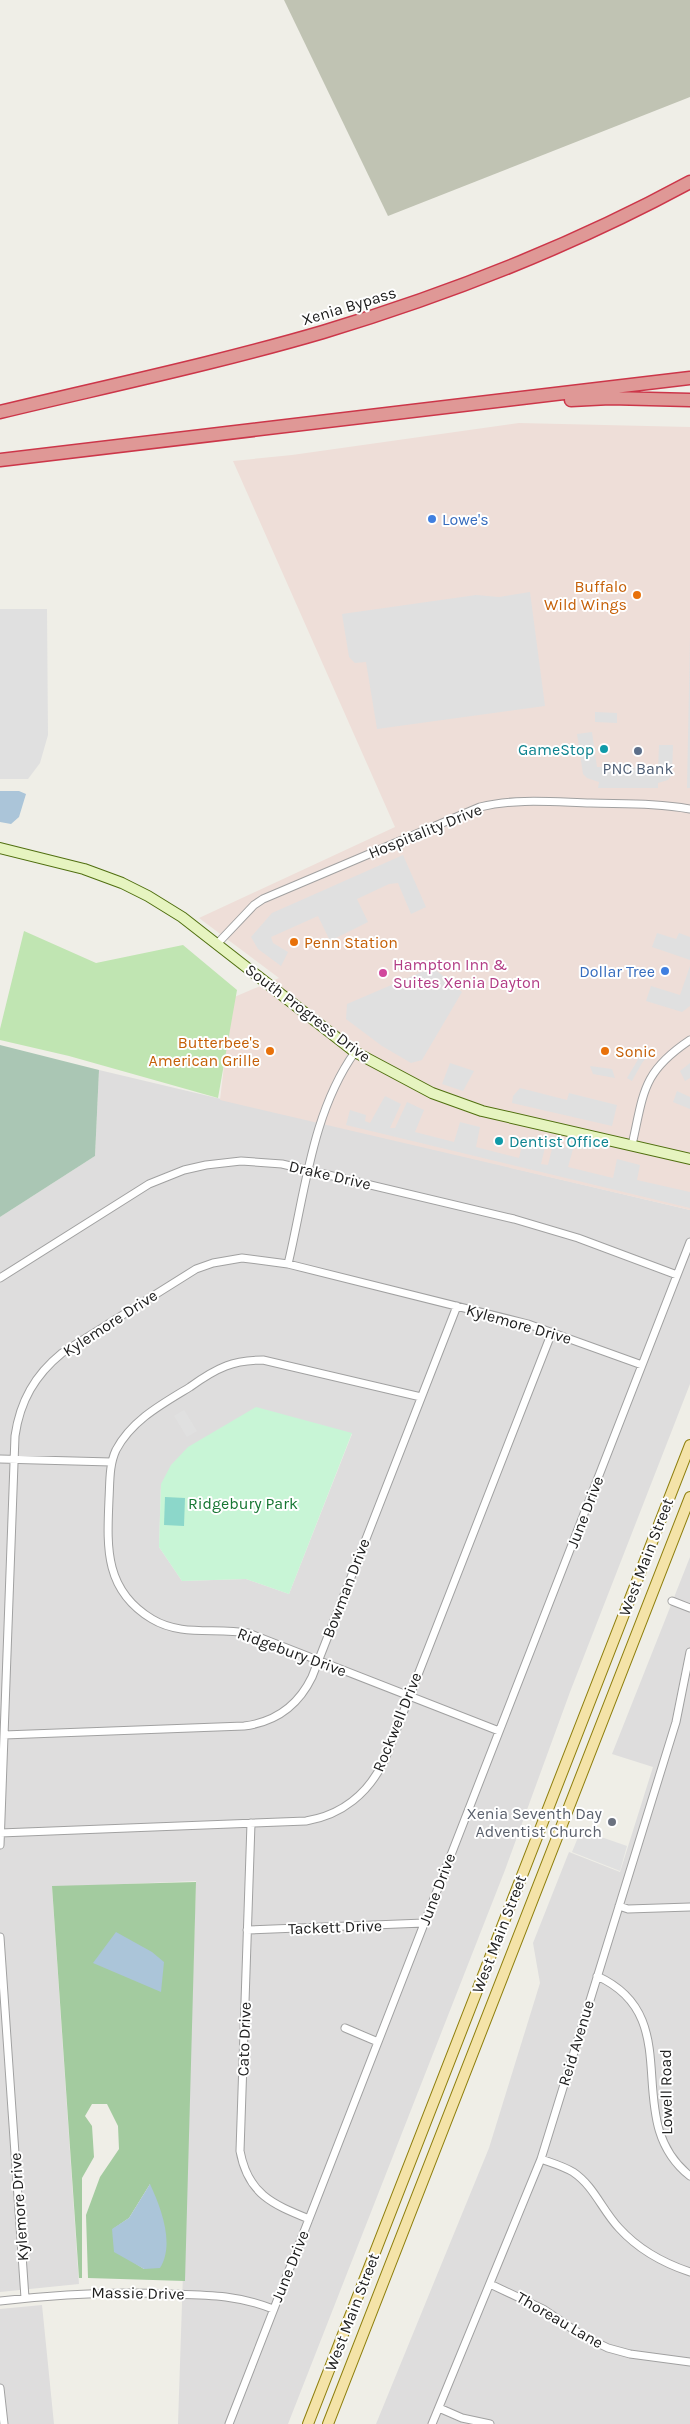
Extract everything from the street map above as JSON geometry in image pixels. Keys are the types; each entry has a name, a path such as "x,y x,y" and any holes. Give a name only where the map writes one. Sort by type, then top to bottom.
{"highway":[{"name":"Xenia Bypass","path":"0,412 250,352 396,308 480,278 563,243 690,182"},
{"path":"0,460 690,378"},
{"path":"317,422 396,419 570,400 610,398 690,400"}],"main road":[{"name":"West Main Street","path":"308,2424 690,1445"},
{"name":"West Main Street","path":"328,2424 690,1497"}],"street":[{"name":"Hospitality Drive","path":"217,944 254,905 264,899 480,807 519,802 666,805 690,810"},
{"name":"South Progress Drive","path":"0,848 84,869 122,883 170,909 355,1052 419,1087 462,1104 690,1159"},
{"path":"632,1145 643,1096 653,1072 669,1054 690,1040"},
{"path":"288,1264 309,1171 329,1097 355,1052"},
{"name":"Drake Drive","path":"0,1278 149,1184 166,1176 206,1165 240,1161 275,1163 514,1219 578,1238 677,1275"},
{"name":"June Drive","path":"228,2424 690,1242"},
{"name":"Kylemore Drive","path":"0,1845 13,1459 17,1423 26,1395 41,1372 62,1353 176,1280 203,1266 242,1258 288,1264 457,1306 552,1332 642,1365"},
{"name":"Bowman Drive","path":"4,1735 256,1725 278,1716 295,1704 308,1686 457,1306"},
{"name":"Rockwell Drive","path":"0,1833 314,1820 334,1813 354,1801 368,1787 381,1768 552,1332"},
{"name":"Ridgebury Drive","path":"421,1398 272,1362 254,1360 237,1362 215,1371 145,1415 128,1433 116,1450 111,1462 108,1536 110,1564 117,1584 135,1606 152,1619 171,1627 191,1631 226,1630 248,1633 499,1731"},
{"path":"0,1459 111,1462"},
{"path":"672,1601 690,1608"},
{"name":"Reid Avenue","path":"432,2424 541,2159 676,1722 690,1652"},
{"name":"Cato Drive","path":"251,1823 240,2142 242,2163 251,2182 264,2196 277,2206 309,2219"},
{"path":"619,1906 628,1909 690,1907"},
{"name":"Tackett Drive","path":"247,1930 424,1923"},
{"name":"Kylemore Drive","path":"0,1937 25,2298"},
{"path":"597,1976 619,1983 634,1991"},
{"path":"345,2028 378,2042"},
{"name":"Lowell Road","path":"664,2111 665,2136 670,2153 690,2176"},
{"path":"541,2159 568,2169 580,2177 590,2188 609,2217 635,2243 658,2259 690,2272"},
{"name":"Thoreau Lane","path":"490,2284 543,2309 583,2336 608,2348 630,2354 690,2362"},
{"name":"Massie Drive","path":"0,2301 86,2292 220,2295 248,2299 273,2309"},
{"path":"0,2388 4,2424"},
{"path":"439,2408 462,2418 490,2424"}],"shaded area":[{"path":"284,0 690,0 690,97 388,216"},
{"path":"519,423 690,427 690,1210 220,1100 232,998 279,978 199,918 395,827 233,461 292,455"},
{"path":"530,592 545,706 377,729 366,662 355,663 349,657 342,614 476,595 499,597"},
{"path":"0,609 47,609 48,735 40,763 28,779 0,779"},
{"path":"690,636 690,788 687,788"},
{"path":"595,712 617,713 617,723 595,722"},
{"path":"592,732 597,767 658,768 659,745 673,745 672,775 668,780 658,783 658,788 598,788 599,782 587,778 583,774 577,734"},
{"path":"0,791 19,791 26,794 19,817 11,824 0,822"},
{"path":"403,855 426,907 411,914 398,883 389,884 357,899 368,922 330,941 318,916 271,937 273,943 288,952 281,966 258,949 251,937 272,913"},
{"path":"657,933 676,939 679,933 690,937 690,960 652,947"},
{"path":"690,966 690,1006 682,1012 646,1001 651,986 680,995"},
{"path":"436,970 462,992 422,1060 411,1063 382,1046 346,1019 347,1004 424,971"},
{"path":"0,1045 99,1070 95,1156 0,1217"},
{"path":"643,1051 649,1054 632,1081 627,1078"},
{"path":"450,1063 474,1071 463,1091 442,1084"},
{"path":"690,1063 690,1078 685,1081 680,1071"},
{"path":"590,1066 612,1069 615,1078 593,1074"},
{"path":"99,1070 690,1210 690,1384 570,1692 505,1870 288,2424 178,2424 196,1881 52,1887 79,2284 0,2292 0,1217 95,1156","holes":["352,1434 289,1594 246,1579 182,1581 159,1547 161,1484"]},
{"path":"520,1088 567,1100 569,1093 617,1105 612,1126 512,1103 513,1096"},
{"path":"677,1091 690,1097 690,1109 673,1102"},
{"path":"385,1096 401,1104 390,1128 395,1128 407,1102 424,1110 415,1132 454,1142 460,1122 480,1127 476,1147 519,1158 524,1137 546,1143 541,1164 548,1165 553,1145 573,1149 568,1167 613,1178 617,1159 640,1165 637,1180 690,1192 690,1208 346,1125 350,1110 366,1115 365,1121 370,1123"},
{"path":"184,1410 197,1431 187,1437 174,1416"},
{"path":"165,1497 185,1498 184,1526 164,1525"},
{"path":"690,1557 690,2424 376,2424 489,2148 540,1983 533,1943 569,1852 620,1872 653,1767 612,1754"},
{"path":"581,1830 627,1846 620,1871 572,1852"},
{"path":"116,1932 152,1952 164,1962 161,1992 93,1963"},
{"path":"150,2184 165,2226 166,2248 160,2268 144,2269 114,2252 112,2229 129,2218"},
{"path":"42,2305 54,2424 0,2424 0,2309"}],"green space":[{"path":"24,931 96,963 183,945 237,990 218,1098 69,1056 0,1040 0,1029"},
{"name":"Ridgebury Park","path":"256,1407 352,1433 289,1594 246,1579 182,1581 159,1547 161,1484 171,1465 188,1447"},
{"path":"196,1882 185,2281 88,2278 86,2215 100,2177 119,2149 118,2126 107,2104 92,2104 85,2116 92,2126 94,2157 82,2178 82,2278 79,2278 52,1886","holes":["150,2184 144,2269 133,2262 113,2229 129,2218"]}],"place":[{"name":"Lowe's","path":"432,519"},
{"name":"Buffalo Wild Wings","path":"637,595"},
{"name":"GameStop","path":"604,749"},
{"name":"PNC Bank","path":"638,751"},
{"name":"Penn Station","path":"294,942"},
{"name":"Dollar Tree","path":"665,971"},
{"name":"Hampton Inn & Suites Xenia Dayton","path":"383,973"},
{"name":"Butterbee's American Grille","path":"270,1051"},
{"name":"Sonic","path":"605,1051"},
{"name":"Dentist Office","path":"499,1141"},
{"name":"Xenia Seventh Day Adventist Church","path":"612,1822"}]}
